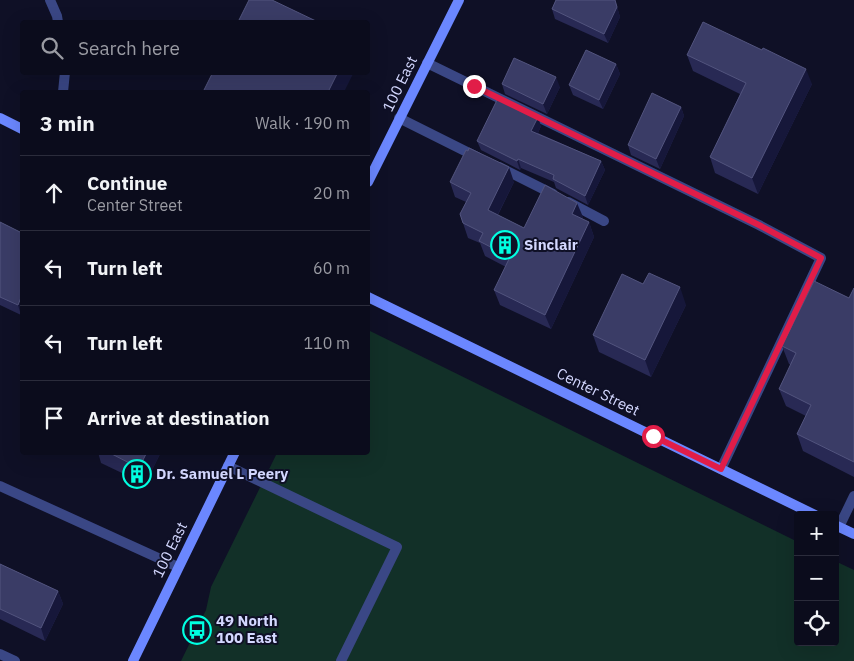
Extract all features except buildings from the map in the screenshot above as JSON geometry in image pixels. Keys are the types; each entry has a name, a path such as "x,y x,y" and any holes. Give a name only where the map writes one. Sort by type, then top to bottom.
{"main road":[{"name":"100 East","path":"370,178 459,0"},
{"path":"0,118 20,128"},
{"name":"Center Street","path":"370,298 807,511"},
{"name":"100 East","path":"133,661 234,455"},
{"path":"839,527 854,534"}],"street":[{"path":"50,0 58,20"},
{"path":"427,63 736,213 821,258 721,469"},
{"path":"63,90 65,75"},
{"path":"400,118 604,221"},
{"path":"228,466 397,547 342,661"},
{"path":"0,486 178,568"},
{"path":"839,522 854,496"},
{"path":"0,654 15,661"}],"green space":[{"path":"370,331 794,540 794,646 839,646 839,563 854,570 854,661 181,661 206,610 211,587 276,455 370,455"}],"place":[{"name":"Sinclair","path":"505,245"},
{"name":"Dr. Samuel L Peery","path":"137,474"},
{"name":"49 North 100 East","path":"197,630"}],"route":[{"path":"474,86 671,181 821,258 721,469 653,436"}]}
